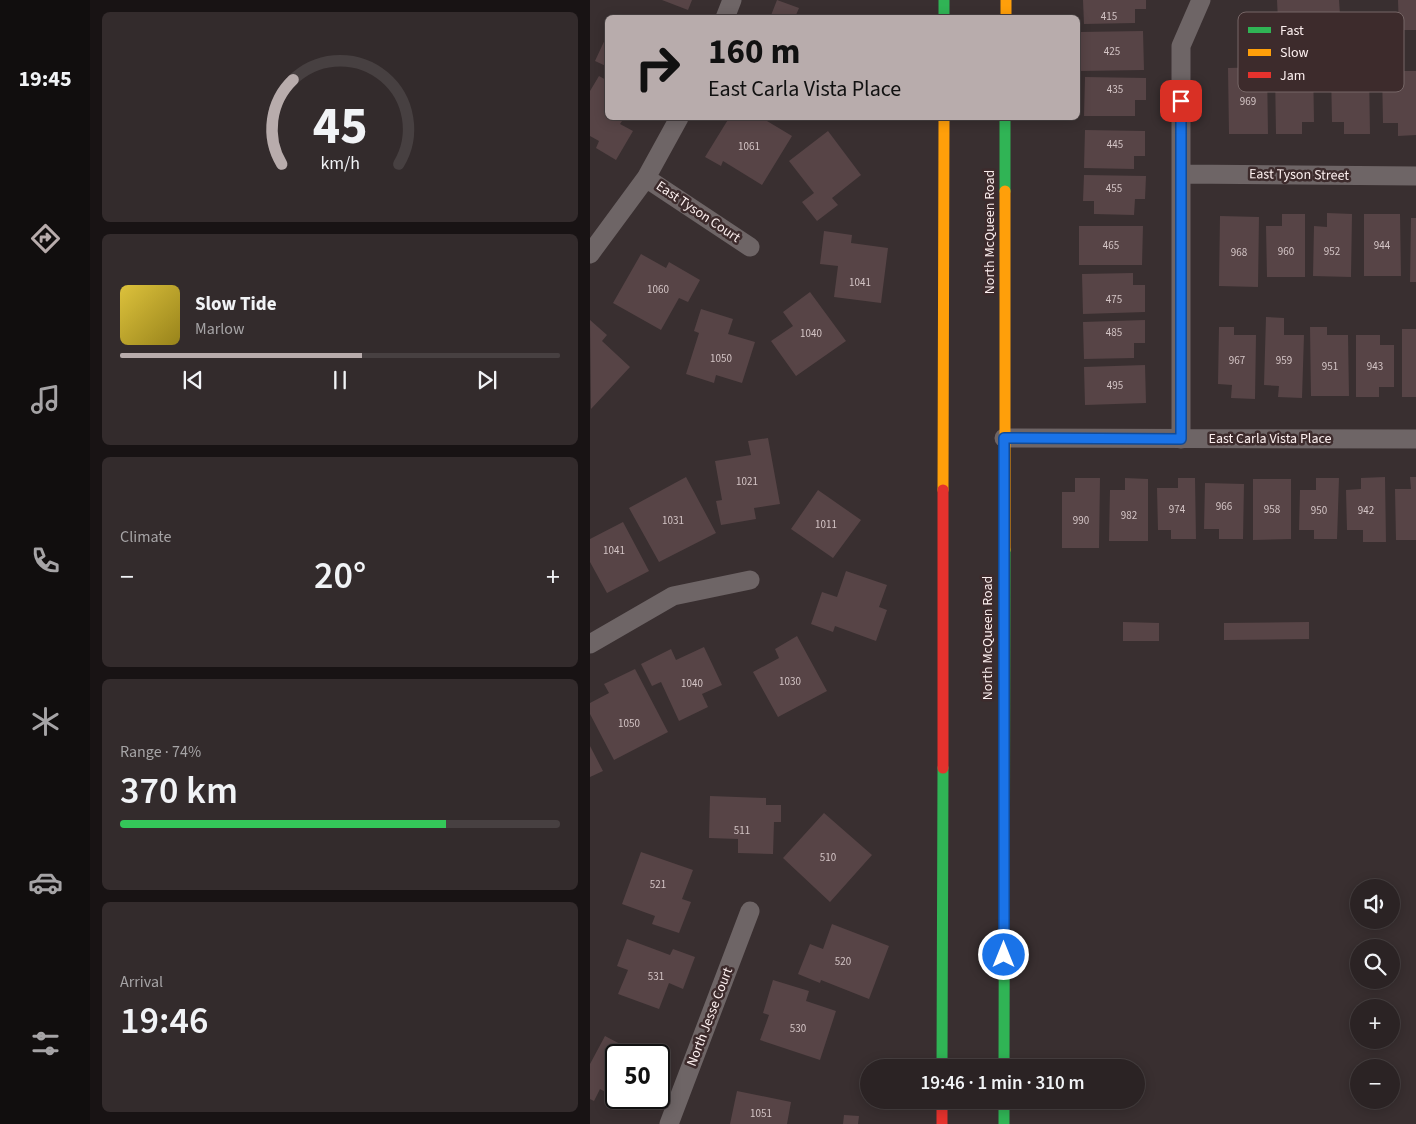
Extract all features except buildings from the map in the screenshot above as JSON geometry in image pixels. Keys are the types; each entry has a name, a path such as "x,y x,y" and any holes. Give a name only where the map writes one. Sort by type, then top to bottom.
{"main road":[{"path":"944,0 944,15"},
{"path":"1006,0 1006,15"},
{"path":"942,1059 944,120"},
{"name":"North McQueen Road","path":"1004,1059 1005,120"},
{"path":"942,1109 942,1124"},
{"path":"1004,1109 1004,1124"}],"street":[{"path":"726,15 732,0"},
{"path":"1181,439 1181,46 1201,0"},
{"path":"590,254 646,178 678,120"},
{"name":"East Tyson Street","path":"1182,174 1416,176"},
{"name":"East Tyson Court","path":"646,178 750,247"},
{"name":"East Carla Vista Place","path":"1004,438 1416,439"},
{"path":"590,644 673,596 750,580"},
{"name":"North Jesse Court","path":"669,1124 750,911"}],"traffic: fast":[{"path":"944,0 944,15"},
{"path":"1005,120 1005,191"},
{"path":"1004,1059 1005,550"},
{"path":"942,1059 943,768"},
{"path":"1004,1109 1004,1124"}],"traffic: slow":[{"path":"1006,0 1006,15"},
{"path":"943,490 944,120"},
{"path":"1005,191 1005,550"}],"traffic: jam":[{"path":"943,490 943,768"},
{"path":"942,1109 942,1124"}],"route":[{"path":"1004,955 1004,438 1181,439 1181,101"}]}
